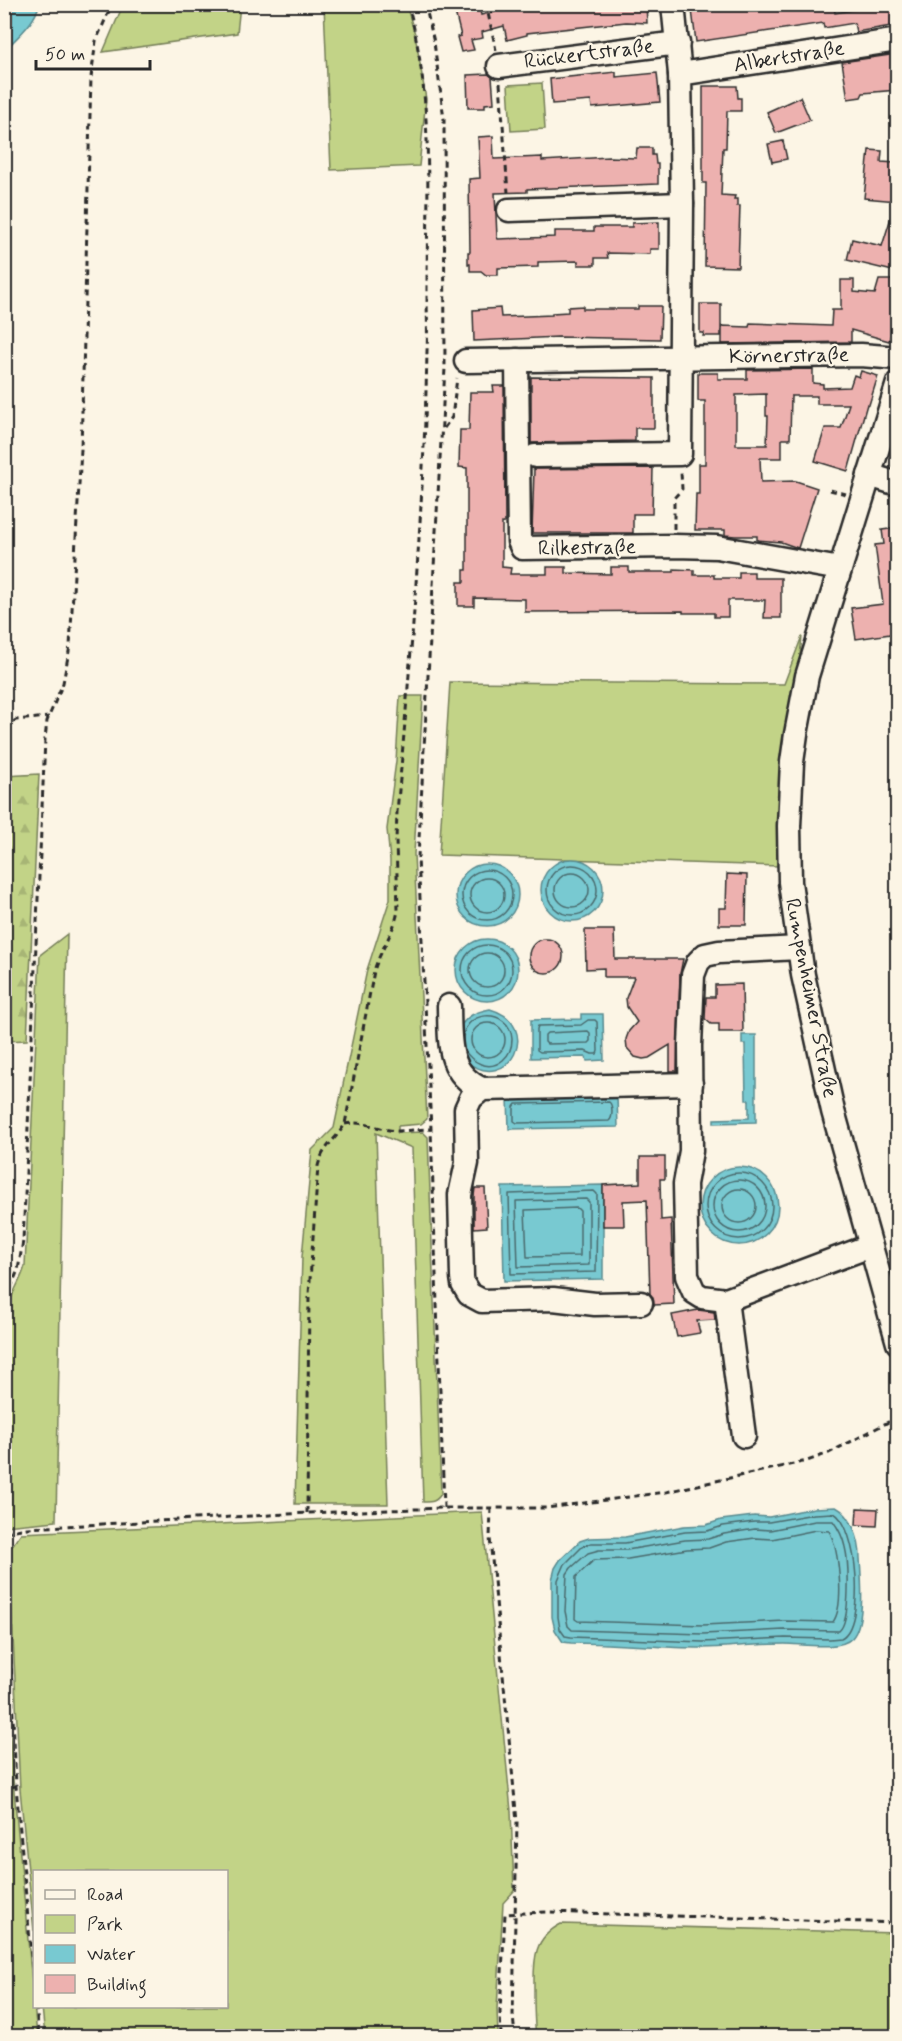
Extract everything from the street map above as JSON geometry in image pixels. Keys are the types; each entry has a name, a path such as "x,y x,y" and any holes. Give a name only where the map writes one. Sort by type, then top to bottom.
{"street":[{"name":"Rückertstraße","path":"674,4 680,75 681,358"},
{"name":"Albertstraße","path":"680,75 897,40"},
{"name":"Rückertstraße","path":"499,66 678,43"},
{"path":"509,210 682,204"},
{"name":"Körnerstraße","path":"466,361 861,355 897,358"},
{"path":"534,456 680,454 681,358"},
{"name":"Rilkestraße","path":"518,360 520,546 527,549 717,547 840,569"},
{"name":"Rumpenheimer Straße","path":"897,383 807,676 792,762 789,826 790,882 803,975 833,1111 897,1343"},
{"path":"869,475 897,483"},
{"path":"799,948 719,952 705,955 698,962 693,975 691,1151 685,1184 687,1276 694,1292 702,1297 726,1299 870,1246"},
{"path":"449,1006 450,1036 456,1066 470,1084 482,1089 691,1084"},
{"path":"482,1089 471,1098 466,1109 467,1163 460,1195 462,1277 465,1290 483,1301 554,1299 595,1304 641,1304"},
{"path":"726,1299 744,1436"}],"path":[{"path":"4,1308 18,1270 23,1241 44,750 49,717 63,682 70,646 81,438 91,77 96,41 112,4"},
{"path":"307,1513 309,1294 318,1166 321,1154 337,1137 345,1124 374,971 379,955 397,920 398,910 397,812 413,630 428,350 427,123 421,68 408,4"},
{"path":"425,4 442,93 445,368 418,847 431,1129 444,1508"},
{"path":"486,4 499,66 509,210"},
{"path":"443,429 452,417 458,375 466,361"},
{"path":"674,546 674,498 682,489 680,454"},
{"path":"4,727 16,720 49,717"},
{"path":"345,1124 356,1122 398,1131 431,1129"},
{"path":"33,1974 16,1786 5,1532 27,1528 307,1513 444,1508 547,1508 608,1501 666,1492 807,1461 829,1453 897,1417"},
{"path":"491,1508 490,1538 517,1822 517,1912 513,2006 515,2037"},
{"path":"4,1792 6,1788 16,1786"},
{"path":"501,2037 500,2012 505,1914 559,1912 897,1923"},
{"path":"36,2008 39,2037"}],"green space":[{"path":"123,5 240,5 237,33 103,52"},
{"path":"324,5 406,5 415,34 426,99 419,166 331,170"},
{"path":"542,83 545,129 511,131 508,85"},
{"path":"802,636 779,866 439,855 450,682 784,684"},
{"path":"400,696 423,696 414,854 427,1119 421,1124 398,1126 398,1133 423,1132 428,1137 441,1494 434,1501 423,1502 412,1148 376,1133 388,1504 295,1504 302,1257 312,1150 334,1128 367,970 390,899 387,829 396,761"},
{"path":"39,774 27,1040 5,1041 5,776"},
{"path":"67,934 56,1521 5,1526 5,1321 7,1310 25,1266 40,955"},
{"path":"482,1512 511,1811 514,1891 503,1903 497,2009 498,2036 45,2036 42,2008 228,2008 228,1870 33,1870 33,1921 20,1789 9,1550 21,1533"},
{"path":"4,1651 13,1780 37,2036 5,2036"},
{"path":"561,1924 897,1933 897,2036 536,2036 535,1960 545,1937"}],"water":[{"path":"5,4 39,5 30,24 5,50"},
{"path":"572,859 589,864 594,868 598,873 603,890 598,907 594,912 589,916 572,921 555,916 550,912 546,907 541,890 546,873 550,868 555,864"},
{"path":"487,864 504,869 509,873 513,878 518,895 513,912 509,917 504,921 487,926 470,921 465,917 461,912 456,895 461,878 465,873 470,869"},
{"path":"487,939 504,944 509,948 513,953 518,970 513,987 509,992 504,996 487,1001 470,996 465,992 461,987 456,970 461,953 465,948 470,944"},
{"path":"490,1009 506,1017 515,1028 518,1041 515,1054 507,1064 495,1070 481,1069 464,1060 459,1028 472,1015"},
{"path":"581,1014 603,1014 604,1060 587,1061 586,1057 531,1058 531,1020 581,1019"},
{"path":"742,1035 756,1035 756,1122 714,1123 714,1119 749,1118 749,1100 746,1100 745,1044 742,1044"},
{"path":"617,1096 618,1127 509,1129 508,1098"},
{"path":"739,1167 754,1170 767,1178 775,1191 778,1206 775,1221 767,1234 754,1242 739,1245 724,1242 711,1234 703,1221 700,1206 703,1191 711,1178 724,1170"},
{"path":"603,1185 603,1279 504,1281 502,1187"},
{"path":"836,1507 851,1522 860,1551 861,1611 856,1631 846,1642 830,1646 765,1644 703,1648 571,1643 563,1642 555,1630 552,1617 552,1580 555,1568 580,1541 589,1538 625,1537 684,1526 706,1525 721,1520 754,1516 769,1517 814,1508"}],"building":[{"path":"540,4 646,4 647,23 626,22 527,33 527,35 507,40 504,26 482,32 483,38 471,40 474,50 461,52 457,37 461,36 455,12 479,6 481,15 520,5 520,7"},
{"path":"729,4 834,4 835,13 860,9 859,4 897,4 897,25 856,32 854,23 824,28 823,23 696,42 692,10 729,6"},
{"path":"897,54 897,90 863,93 861,97 848,99 842,62"},
{"path":"616,72 616,77 657,73 660,102 592,108 591,101 552,104 550,79"},
{"path":"488,74 492,77 494,103 485,104 485,108 468,108 467,75"},
{"path":"703,86 737,86 738,98 741,98 741,111 727,111 721,195 735,196 737,206 740,206 738,267 705,266 706,183 703,183"},
{"path":"800,97 810,120 776,133 767,112"},
{"path":"493,136 494,159 542,157 542,161 609,157 636,158 637,148 652,148 652,155 655,155 656,164 658,164 658,184 527,189 527,192 495,193 498,239 555,237 555,231 594,231 594,227 632,227 632,223 659,222 659,249 650,249 650,254 607,253 608,258 595,258 595,265 578,265 578,261 538,262 538,267 498,268 498,275 470,271 470,264 468,264 468,252 470,252 469,179 480,178 478,137"},
{"path":"783,141 787,159 772,162 768,144"},
{"path":"869,150 882,151 881,162 897,163 897,201 864,198"},
{"path":"895,205 897,205 897,272 847,260 852,239 882,246"},
{"path":"841,280 854,280 854,292 875,294 879,280 897,280 897,312 889,341 851,330 851,342 722,344 722,326 749,327 750,323 831,326 832,310 841,310"},
{"path":"700,304 721,304 721,336 703,336 704,333 700,333"},
{"path":"583,306 583,309 638,309 638,306 661,306 660,339 558,337 474,341 473,310 500,308 501,317 552,315 552,313 568,312 568,307"},
{"path":"813,369 813,383 823,384 823,388 850,387 854,375 859,377 861,371 878,376 869,405 867,404 848,471 815,461 825,428 841,428 849,404 817,404 817,396 791,396 790,439 782,439 782,458 760,458 761,482 796,481 817,488 798,548 781,542 757,540 757,536 725,535 725,530 695,530 696,494 699,494 699,464 705,464 705,401 698,401 698,373 718,373 718,379 747,379 747,370","holes":["766,394 766,416 768,416 767,445 736,445 736,395"]},
{"path":"531,377 654,378 654,428 635,428 635,441 531,443"},
{"path":"493,386 504,386 505,523 502,523 502,567 511,568 510,574 547,574 547,567 566,567 566,573 611,574 611,567 629,567 629,572 694,570 694,575 714,575 714,578 739,578 739,572 754,572 754,578 781,578 781,618 764,618 765,600 728,600 728,617 714,617 714,613 683,613 683,611 525,612 525,599 474,598 474,606 458,606 458,582 464,582 464,570 467,570 467,468 459,467 460,430 469,430 470,392 494,392"},
{"path":"653,468 652,514 633,514 633,533 532,533 534,469"},
{"path":"897,528 897,633 856,639 851,608 883,604 875,545 884,544 882,530"},
{"path":"727,874 747,875 746,925 719,925 719,908 726,908"},
{"path":"585,930 614,930 615,959 683,959 680,974 677,1071 670,1071 670,1045 649,1058 643,1059 635,1057 627,1048 626,1039 629,1031 637,1022 627,1007 626,998 634,977 604,977 604,968 586,969"},
{"path":"546,939 558,944 563,956 558,968 546,973 534,968 529,956 534,944"},
{"path":"742,984 743,1032 719,1032 719,1024 711,1024 705,1019 706,997 715,997 715,985"},
{"path":"640,1157 665,1157 665,1179 660,1179 661,1220 671,1219 674,1304 654,1305 650,1294 647,1200 623,1201 624,1226 603,1226 603,1185 640,1183"},
{"path":"475,1188 485,1188 487,1227 474,1228"},
{"path":"698,1310 714,1312 715,1320 697,1321 700,1333 677,1337 672,1315"},
{"path":"857,1508 878,1509 877,1526 856,1525"}]}
